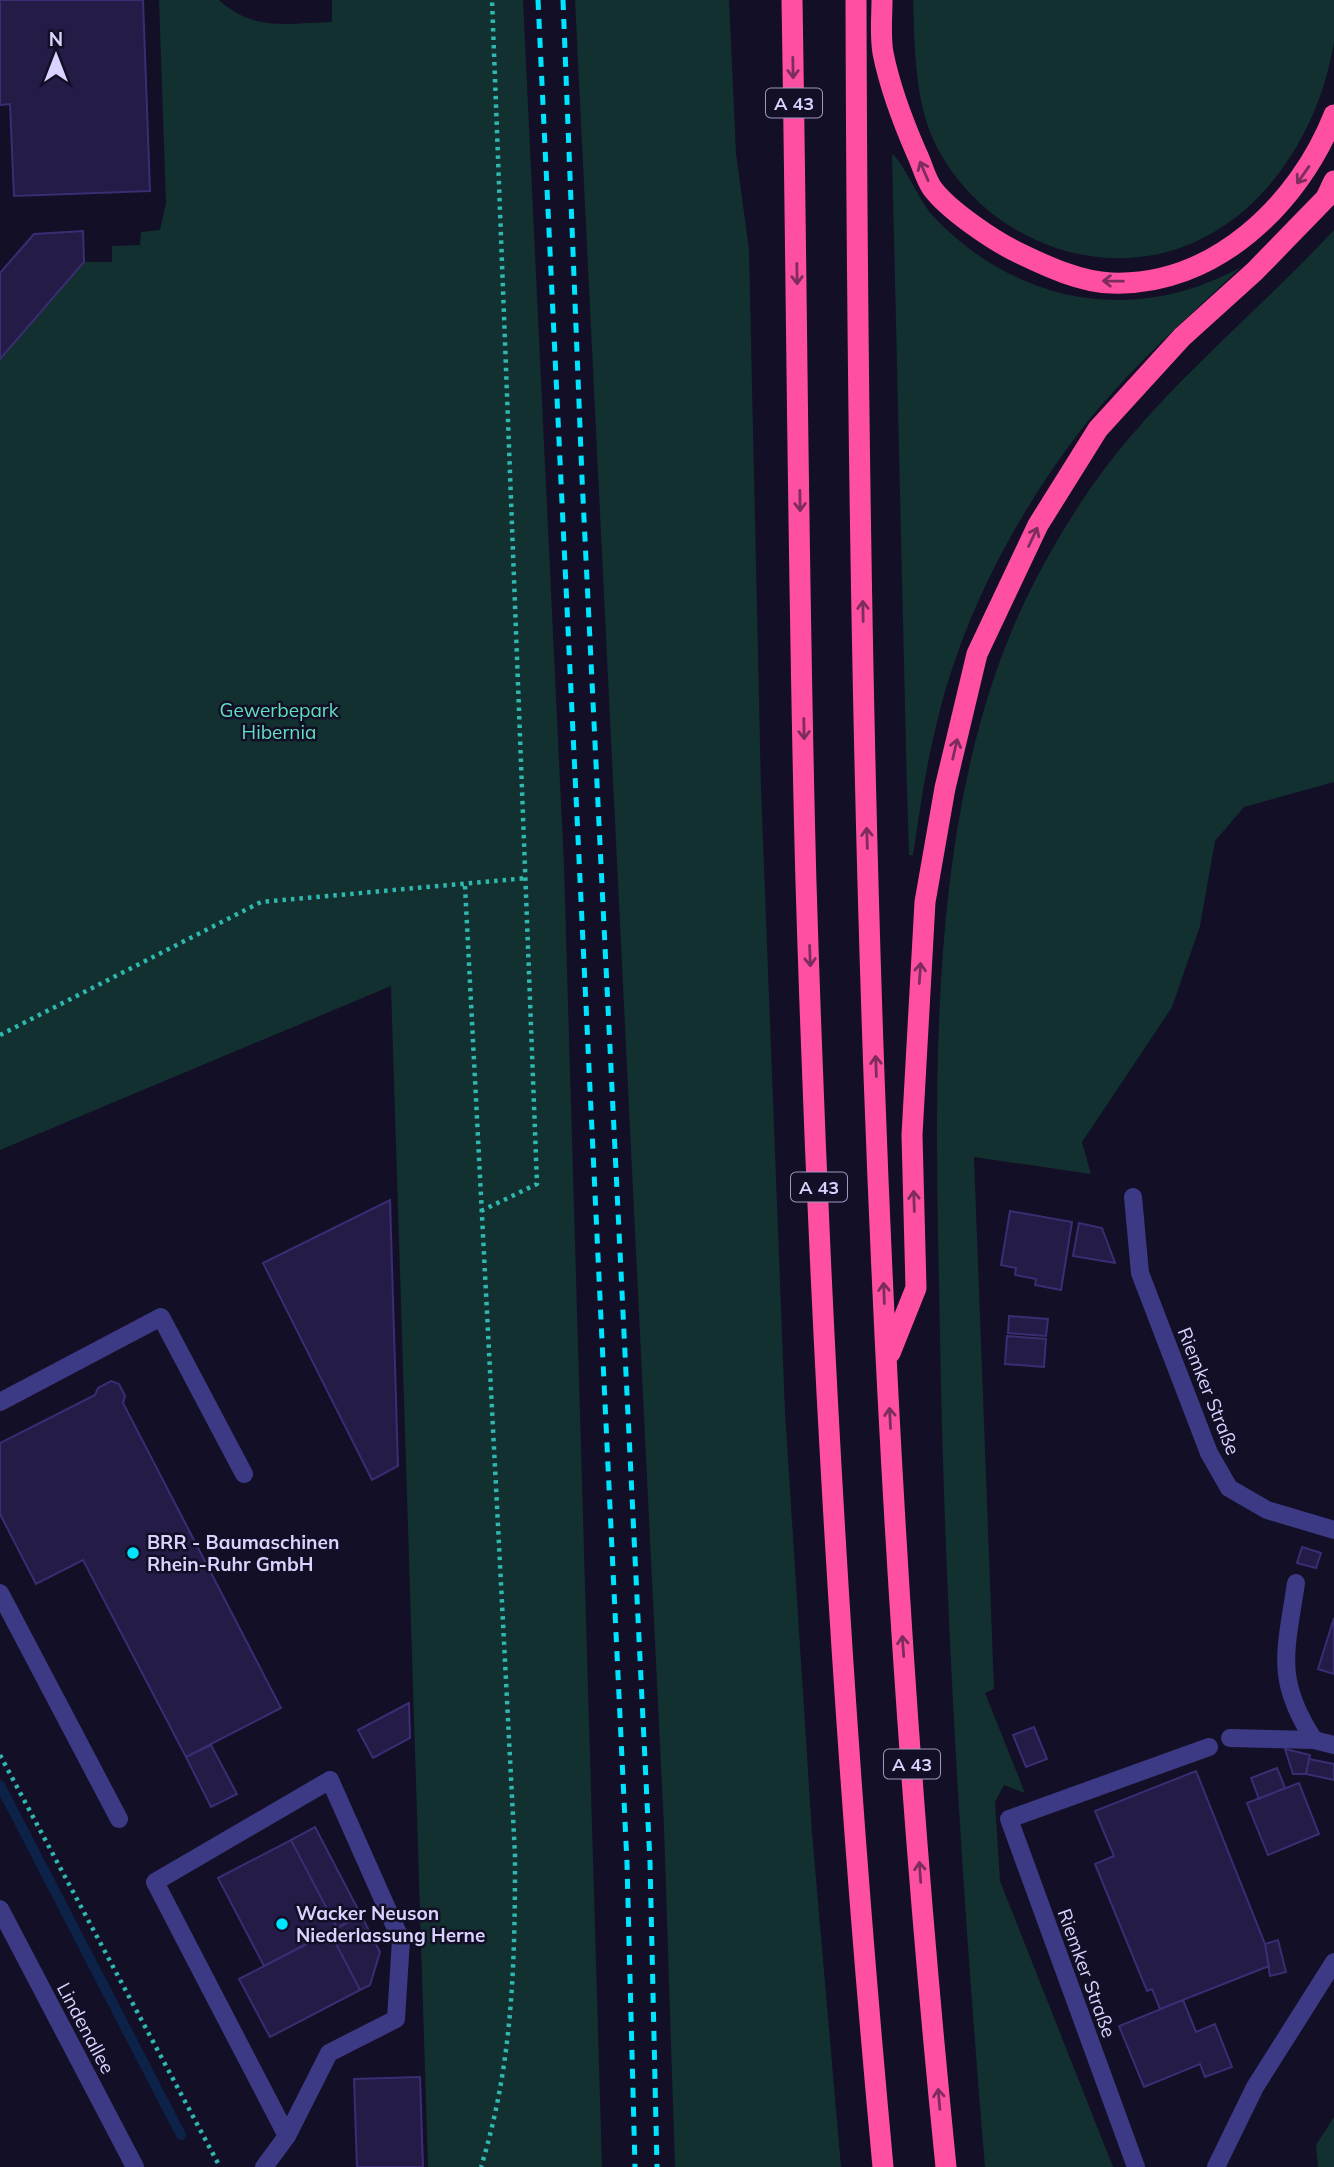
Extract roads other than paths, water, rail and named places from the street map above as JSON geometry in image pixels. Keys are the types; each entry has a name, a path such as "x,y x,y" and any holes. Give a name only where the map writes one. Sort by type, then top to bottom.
{"highway":[{"name":"A 43","path":"792,0 806,884 821,1255 837,1603 858,1897 883,2167"},
{"name":"A 43","path":"856,0 867,836 887,1361 901,1623 946,2167"},
{"path":"882,0 883,51 902,120 932,188 969,222 1004,246 1051,269 1111,283 1175,276 1231,246 1282,205 1320,150 1334,115"},
{"path":"887,1361 916,1288 912,1135 925,902 946,788 977,654 1038,525 1098,429 1182,337 1255,271 1326,198 1334,181"}],"street":[{"name":"Riemker Straße","path":"1133,1197 1140,1273 1209,1453 1229,1488 1267,1510 1334,1530"},
{"path":"0,1402 162,1317 244,1474"},
{"path":"1296,1583 1284,1666 1294,1710 1314,1740"},
{"path":"0,1593 119,1819"},
{"path":"1230,1738 1314,1740 1334,1745"},
{"name":"Riemker Straße","path":"1136,2167 1009,1819 1209,1747"},
{"path":"264,2167 287,2136 328,2053 396,2019 401,1940 330,1780 155,1882 287,2136"},
{"name":"Lindenallee","path":"0,1909 135,2167"},
{"path":"1216,2167 1255,2087 1334,1962"}],"waterway":[{"path":"0,1785 181,2135"}],"railway":[{"path":"538,0 627,1863 635,2167"},
{"path":"563,0 582,478 650,1862 657,2167"}],"place":[{"name":"BRR - Baumaschinen Rhein-Ruhr GmbH","path":"133,1553"},
{"name":"Wacker Neuson Niederlassung Herne","path":"282,1924"}],"park label":[{"name":"Gewerbepark Hibernia","path":"279,721"}]}
